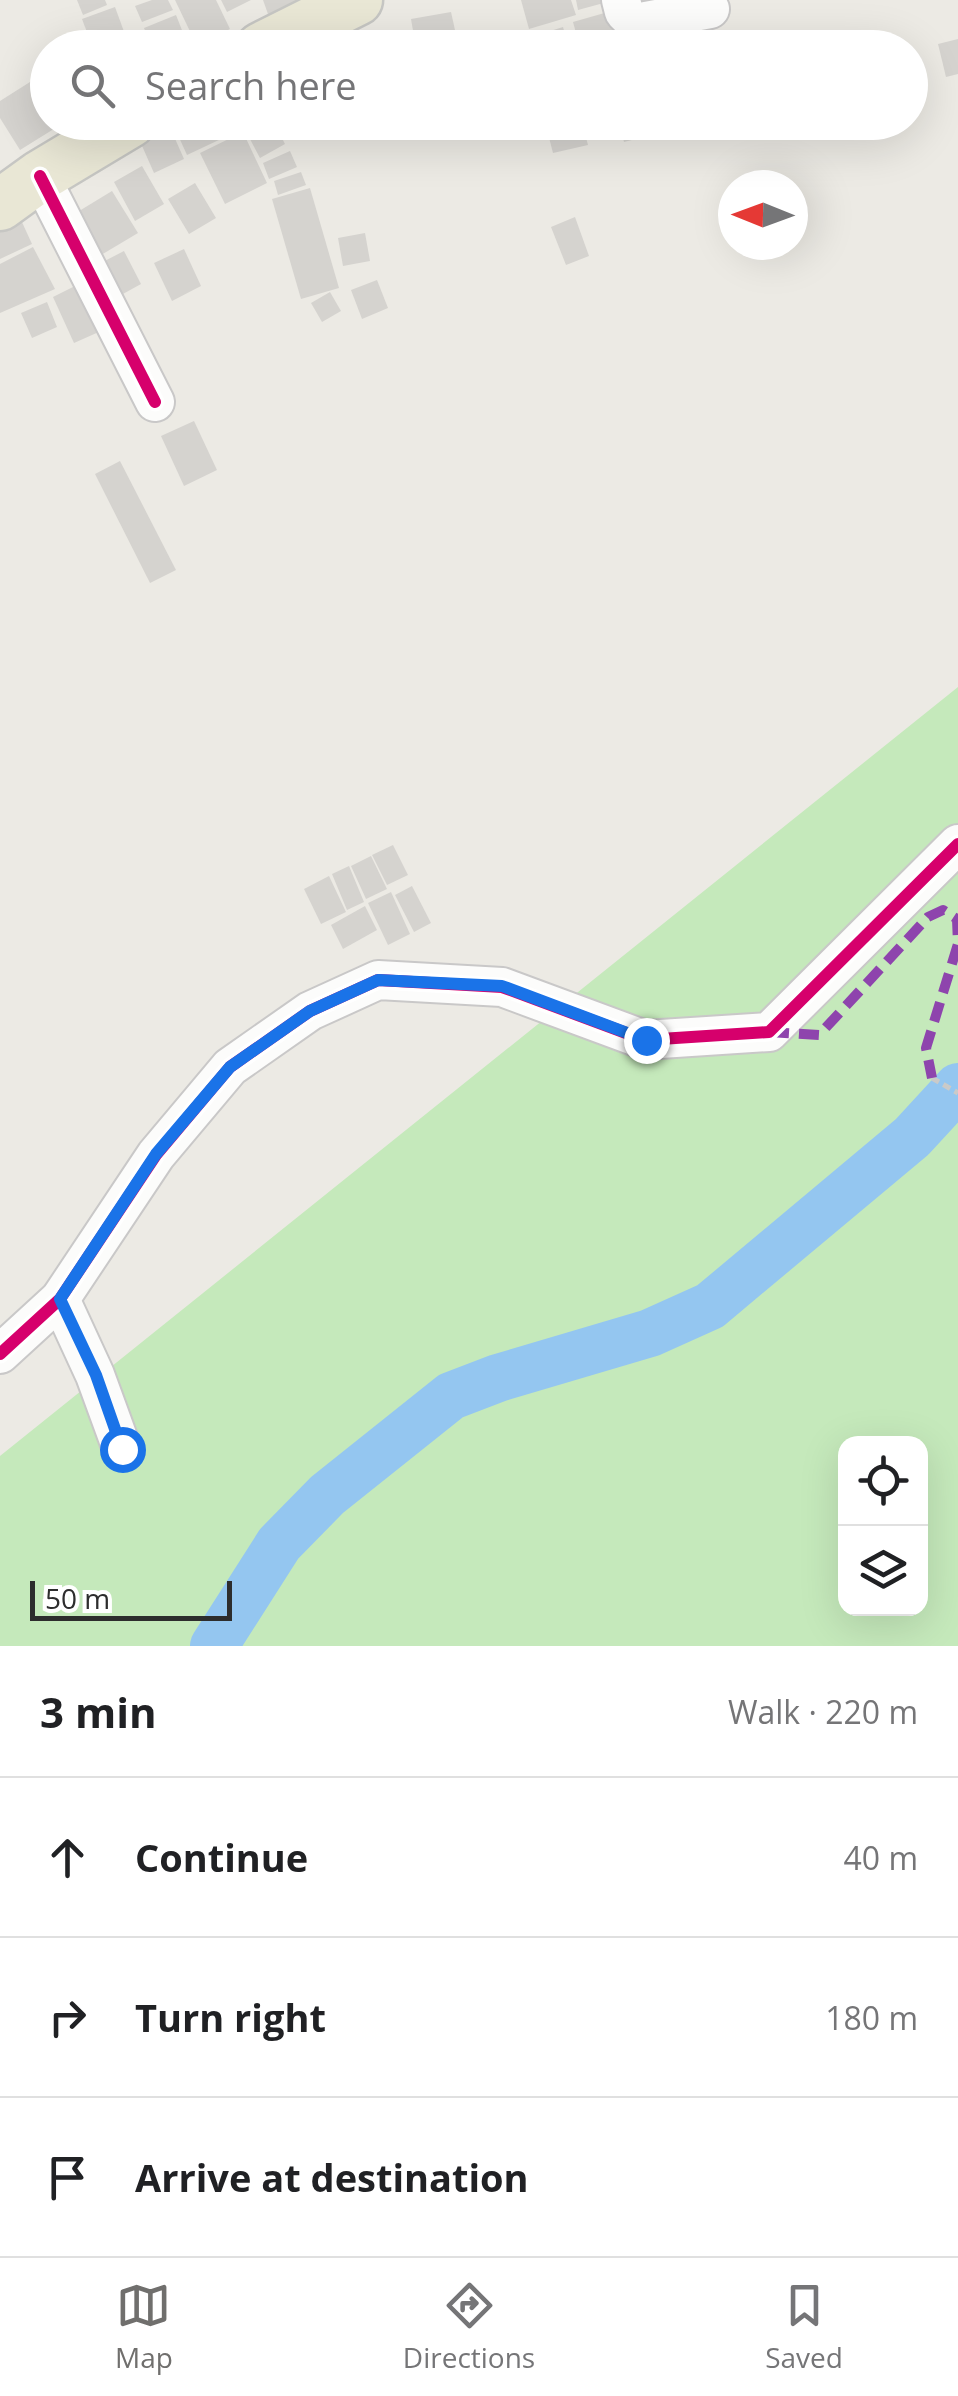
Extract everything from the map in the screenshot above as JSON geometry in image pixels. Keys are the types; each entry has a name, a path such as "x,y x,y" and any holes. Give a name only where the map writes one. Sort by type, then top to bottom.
{"main road":[{"path":"297,30 357,0"},
{"path":"0,206 40,176 100,140"}],"street":[{"path":"621,0 624,12 635,22 710,8"},
{"path":"40,176 155,402"},
{"path":"0,1354 60,1299 156,1154 230,1067 310,1011 378,980 502,986 646,1040 768,1032 958,844"},
{"path":"60,1299 96,1375 122,1449"}],"path":[{"path":"932,1078 958,1093"}],"green space":[{"path":"958,687 958,1646 0,1646 0,1456"}],"building":[{"path":"77,0 105,0 107,5 83,15"},
{"path":"168,0 173,10 142,22 135,6"},
{"path":"175,0 216,0 230,29 228,30 189,30"},
{"path":"221,0 251,0 227,12"},
{"path":"263,0 305,0 306,1 268,14"},
{"path":"521,0 571,0 576,15 529,29"},
{"path":"576,0 611,0 611,1 578,10"},
{"path":"115,7 123,30 86,30 82,19"},
{"path":"615,10 621,30 575,30 573,22"},
{"path":"451,12 455,30 413,30 411,19"},
{"path":"176,15 182,30 145,30"},
{"path":"958,39 958,74 946,77 938,44"},
{"path":"30,82 30,140 36,140 20,150 0,118 0,101"},
{"path":"139,140 176,140 184,159 154,173"},
{"path":"180,140 219,140 187,155"},
{"path":"227,140 247,140 267,183 225,204 200,153"},
{"path":"250,140 283,140 285,144 260,158"},
{"path":"550,140 587,140 588,145 553,153"},
{"path":"290,151 297,167 269,179 263,163"},
{"path":"142,166 164,204 135,221 114,182"},
{"path":"301,172 306,185 278,195 274,181"},
{"path":"195,183 216,218 189,234 168,199"},
{"path":"310,188 339,288 301,299 272,199"},
{"path":"112,191 138,233 91,261 66,219"},
{"path":"575,217 589,256 566,265 551,227"},
{"path":"21,220 32,244 0,259 0,231"},
{"path":"365,233 370,261 343,266 338,238"},
{"path":"33,247 55,289 0,313 0,264"},
{"path":"184,249 201,286 172,301 154,263"},
{"path":"124,251 141,284 112,300 95,266"},
{"path":"377,280 388,308 362,319 351,290"},
{"path":"79,284 101,331 74,343 53,297"},
{"path":"330,292 341,311 322,322 311,303"},
{"path":"47,302 57,327 32,338 21,313"},
{"path":"194,421 217,470 184,486 161,436"},
{"path":"120,461 176,570 150,583 95,474"},
{"path":"393,845 408,875 387,885 372,855"},
{"path":"371,856 387,889 366,899 351,866"},
{"path":"349,866 364,902 347,910 332,874"},
{"path":"329,876 346,912 321,924 304,889"},
{"path":"412,886 431,923 414,932 395,895"},
{"path":"391,892 410,934 388,945 368,903"},
{"path":"365,906 377,930 343,949 331,925"}],"waterway":[{"path":"214,1646 279,1544 327,1495 451,1396 650,1333 710,1306 912,1137 958,1087"}],"marked path":[{"path":"769,1032 819,1035 928,917 943,910 957,919 958,944 926,1048 932,1078"}],"cycle path":[{"path":"40,176 155,402"},
{"path":"0,1354 60,1299 156,1155 230,1067 310,1011 378,980 502,987 645,1040 769,1032 958,844"}],"route":[{"path":"122,1449 96,1375 60,1299 156,1154 230,1067 310,1011 378,980 502,986 646,1040"}]}
